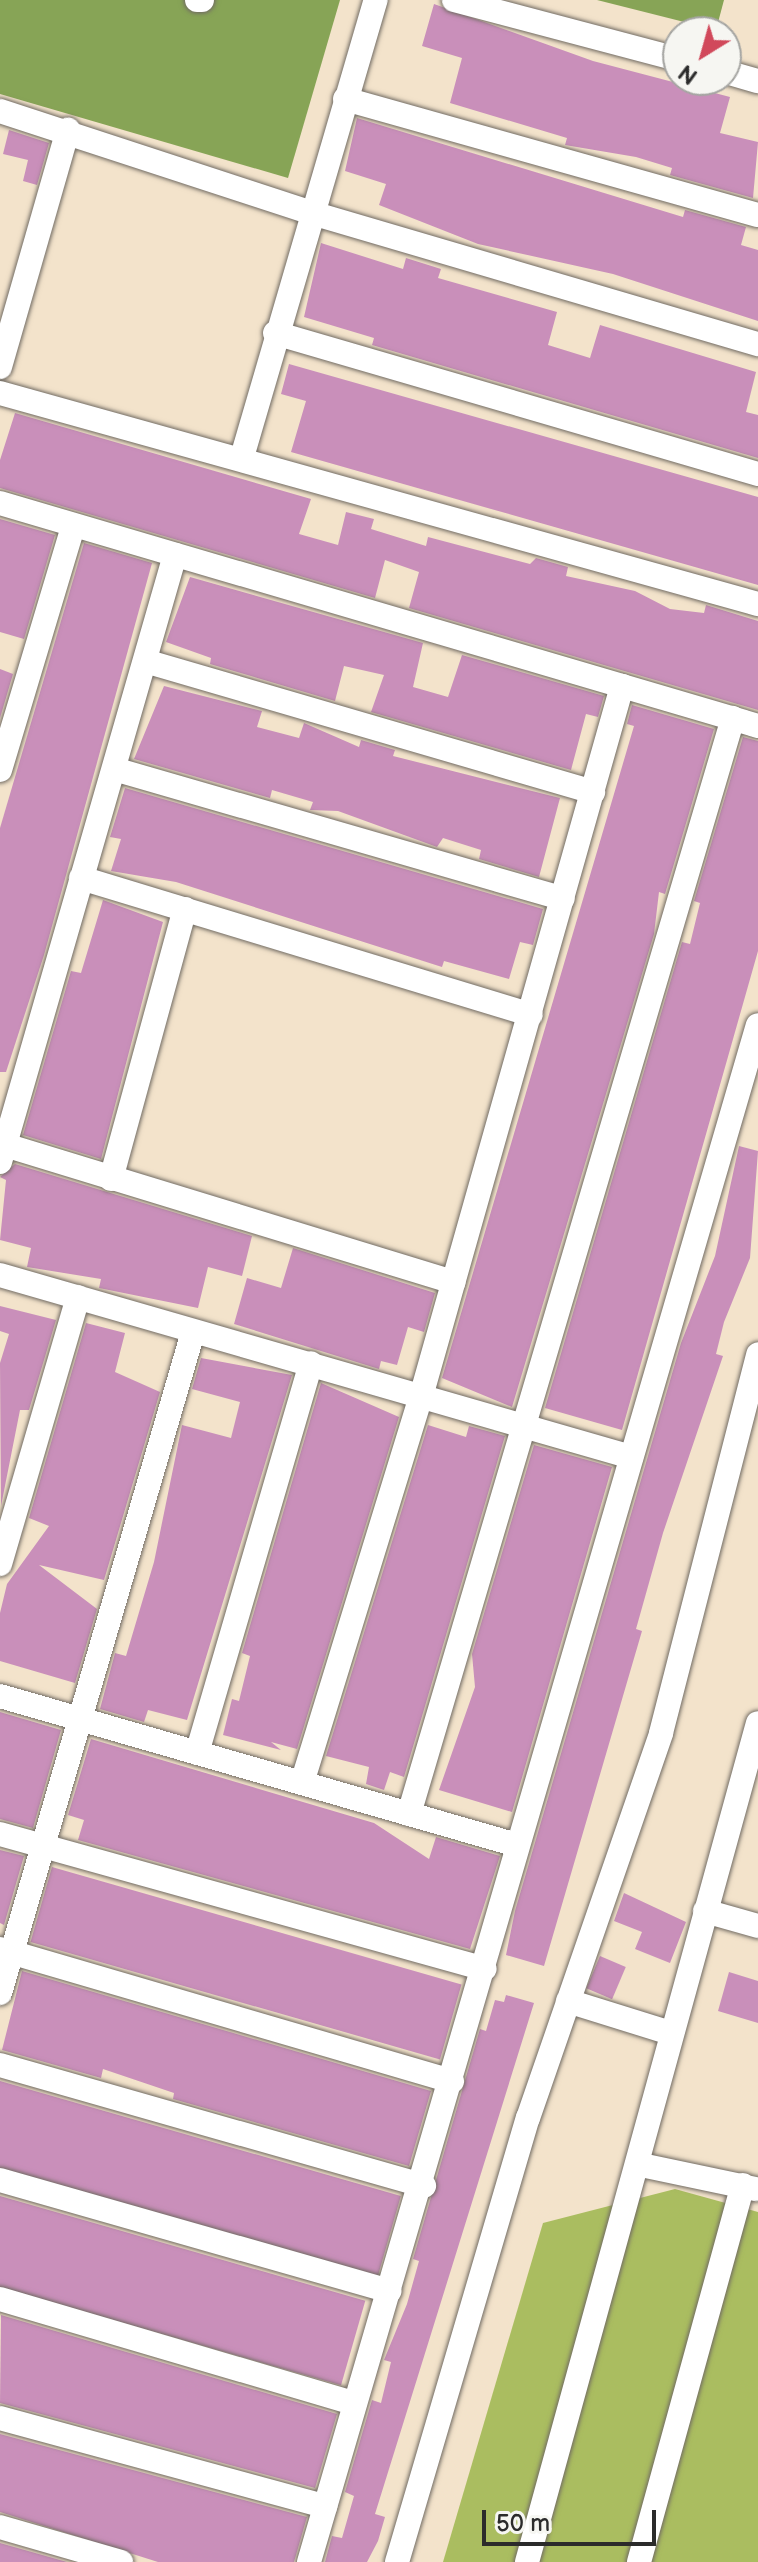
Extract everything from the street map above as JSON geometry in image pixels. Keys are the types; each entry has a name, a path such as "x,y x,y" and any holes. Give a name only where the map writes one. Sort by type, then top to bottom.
{"street":[{"path":"242,457 275,333 376,0"},
{"path":"454,0 662,55"},
{"path":"345,99 758,215"},
{"path":"0,111 68,130 312,213 758,344"},
{"path":"2,355 68,130"},
{"path":"275,333 758,474"},
{"path":"0,393 242,457 758,604"},
{"path":"0,503 758,726"},
{"path":"0,770 73,526"},
{"path":"175,555 2,1153 111,1179 454,1282"},
{"path":"145,661 593,792"},
{"path":"302,1783 422,1393 622,686"},
{"path":"409,1814 528,1425 733,718"},
{"path":"114,769 563,899"},
{"path":"81,878 531,1015"},
{"path":"111,1179 185,909"},
{"path":"309,2562 354,2403 424,2186 517,1845 758,1025"},
{"path":"0,1275 193,1332 422,1393 631,1457"},
{"path":"0,1564 78,1297"},
{"path":"0,1993 6,1951 46,1847 79,1719 193,1332"},
{"path":"397,2562 568,2001 661,1733 751,1404 758,1354"},
{"path":"197,1753 311,1363"},
{"path":"0,1696 517,1845"},
{"path":"527,2562 641,2165 671,2033 758,1723"},
{"path":"0,1834 485,1969"},
{"path":"705,1911 758,1926"},
{"path":"6,1951 452,2081"},
{"path":"568,2001 671,2033"},
{"path":"0,2065 424,2186"},
{"path":"639,2562 751,2187 641,2165"},
{"path":"0,2180 389,2291"},
{"path":"0,2299 354,2403"},
{"path":"0,2418 325,2506"},
{"path":"0,2527 121,2562"}],"green space":[{"path":"0,0 340,0 288,178 0,94"},
{"path":"597,0 724,0 720,16 662,16"},
{"path":"675,2189 758,2212 758,2562 443,2562 543,2223"}],"building":[{"path":"434,4 593,61 662,79 662,96 730,97 720,133 758,142 753,198 670,175 672,168 636,157 565,145 567,138 450,103 462,58 422,46"},
{"path":"357,118 683,217 685,210 746,227 741,245 758,250 758,321 613,274 478,244 379,205 386,184 345,171"},
{"path":"9,130 49,143 37,185 23,181 28,160 3,154"},
{"path":"321,243 403,269 406,258 441,269 438,278 557,312 548,345 590,358 600,325 756,372 746,412 758,415 758,458 372,345 374,338 304,317"},
{"path":"289,364 758,497 758,585 291,452 306,401 281,394"},
{"path":"15,413 311,499 299,534 338,545 346,512 374,519 371,529 426,546 428,537 530,564 536,558 568,567 566,576 635,591 670,609 704,613 706,605 758,621 758,710 409,608 419,572 385,560 375,598 0,488 0,460"},
{"path":"0,519 55,535 24,639 0,632"},
{"path":"84,543 152,563 44,955 6,1072 0,1072 0,828"},
{"path":"190,577 423,643 413,687 448,697 462,655 604,696 598,717 586,714 571,770 371,712 384,675 344,666 335,701 210,664 211,658 166,642"},
{"path":"0,669 13,674 0,718"},
{"path":"164,686 262,711 257,727 299,738 304,723 359,747 361,740 395,750 393,756 560,798 539,877 479,859 481,850 443,838 437,847 338,811 310,810 313,802 272,790 270,798 134,759"},
{"path":"632,705 714,729 665,894 659,892 654,934 512,1407 442,1378 634,726 627,724"},
{"path":"743,737 758,741 758,951 622,1430 545,1408 682,942 690,944 700,903 694,901"},
{"path":"125,788 543,909 533,945 520,942 509,979 444,961 442,967 176,882 111,871 121,839 110,837"},
{"path":"103,900 163,922 101,1159 23,1135 71,971 81,973"},
{"path":"739,1146 758,1151 750,1258 724,1322 716,1354 723,1356 663,1533 636,1629 642,1631 544,1966 506,1955 515,1911 681,1343 715,1256"},
{"path":"15,1164 252,1236 242,1276 208,1267 198,1308 99,1288 101,1279 27,1267 31,1248 0,1240 6,1180 0,1177"},
{"path":"293,1248 435,1293 424,1332 408,1327 397,1365 381,1361 379,1369 234,1324 247,1278 281,1288"},
{"path":"0,1306 56,1320 29,1410 20,1410 1,1506 0,1363 9,1334 0,1331"},
{"path":"86,1323 125,1333 115,1372 160,1392 104,1580 39,1565 97,1609 75,1683 0,1661 0,1613 7,1584 49,1526 29,1518"},
{"path":"201,1358 292,1375 187,1720 148,1710 144,1722 100,1709 115,1653 126,1656 154,1562 182,1425 231,1438 240,1402 192,1389"},
{"path":"321,1383 399,1417 297,1749 271,1742 281,1750 223,1735 232,1699 239,1701 250,1656 242,1653"},
{"path":"428,1425 466,1437 469,1426 505,1436 404,1777 390,1772 384,1790 366,1784 369,1767 326,1756"},
{"path":"534,1445 612,1467 512,1812 439,1790 475,1687 472,1654"},
{"path":"0,1712 61,1730 33,1828 0,1819"},
{"path":"91,1739 374,1823 429,1859 436,1837 500,1856 470,1949 78,1840 84,1820 68,1815"},
{"path":"0,1850 24,1856 4,1925 0,1923"},
{"path":"52,1867 461,1984 440,2059 31,1942"},
{"path":"624,1893 686,1922 670,1963 635,1949 642,1932 614,1921"},
{"path":"600,1956 626,1967 612,1999 586,1988"},
{"path":"22,1971 431,2091 409,2166 173,2099 174,2093 103,2069 101,2078 2,2050"},
{"path":"729,1972 758,1981 758,2023 718,2011"},
{"path":"506,1995 534,2003 375,2514 385,2517 378,2541 367,2562 325,2562 332,2536 342,2538 354,2496 345,2492 372,2400 381,2403 391,2362 384,2360 407,2304 419,2261 413,2259 480,2029 486,2031 495,2000 504,2002"},
{"path":"0,2081 401,2196 378,2277 0,2168"},
{"path":"0,2196 365,2301 341,2385 0,2288"},
{"path":"1,2315 337,2414 315,2488 0,2403"},
{"path":"0,2434 307,2517 294,2562 158,2562 0,2512"},
{"path":"0,2543 67,2562 0,2562"}]}
